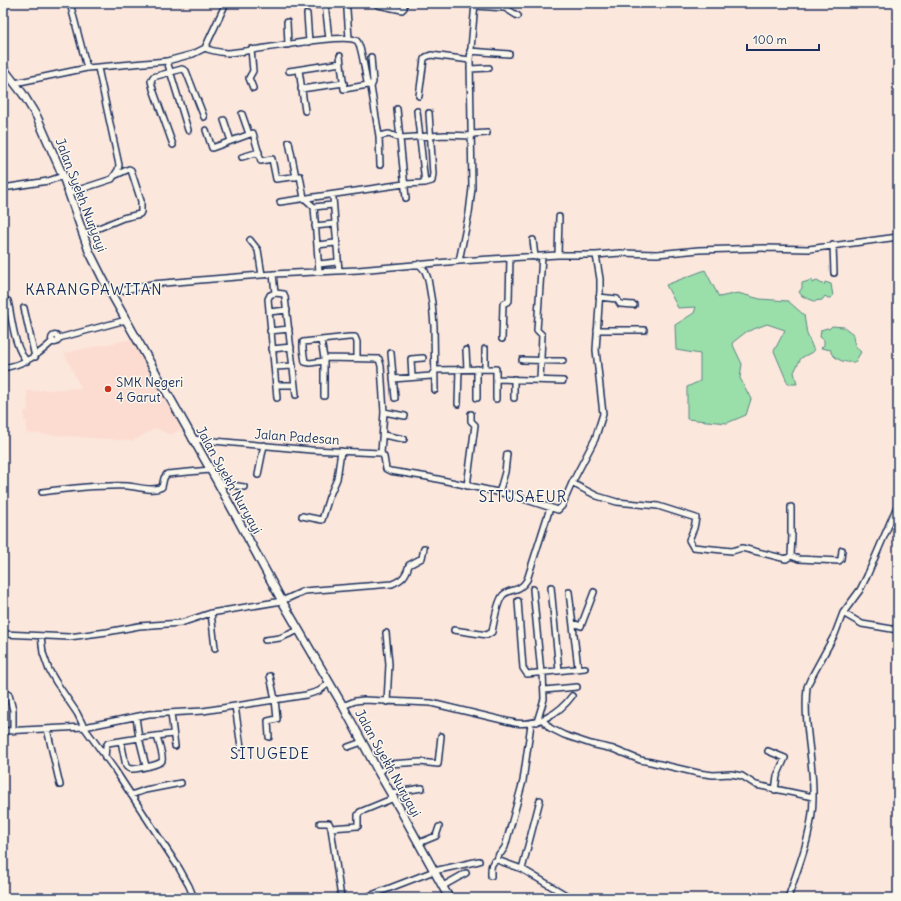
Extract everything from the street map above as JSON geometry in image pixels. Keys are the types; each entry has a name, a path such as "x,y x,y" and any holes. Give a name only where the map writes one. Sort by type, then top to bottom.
{"main road":[{"name":"Jalan Syekh Nuryayi","path":"3,68 27,100 37,117 63,176 82,235 93,261 110,293 218,483 282,601 343,706 449,898"}],"street":[{"path":"70,3 86,68"},
{"path":"15,83 86,68 167,61 193,54 205,48 226,3"},
{"path":"310,5 327,3 329,39"},
{"path":"376,3 378,5 402,10 404,8 404,3"},
{"path":"459,261 471,201 472,188 470,51 475,5 505,8 518,16"},
{"path":"347,10 349,38"},
{"path":"307,14 309,42"},
{"path":"287,22 288,45"},
{"path":"205,48 223,52 238,52 329,39 349,38 357,41 360,44 366,82 370,86 379,136 380,164"},
{"path":"251,49 253,71 249,78 253,88"},
{"path":"470,51 509,54"},
{"path":"419,96 424,59 426,56 431,55 470,60"},
{"path":"340,56 344,88 370,86"},
{"path":"370,86 373,82 372,57"},
{"path":"167,61 188,130"},
{"path":"289,72 341,63"},
{"path":"69,193 112,179 119,165 98,68"},
{"path":"470,68 489,68"},
{"path":"173,145 151,81 154,77 182,69 186,70 204,117"},
{"path":"299,70 305,111"},
{"path":"302,89 344,83"},
{"path":"397,109 406,198"},
{"path":"417,111 421,136 425,183"},
{"path":"242,114 249,134"},
{"path":"280,202 432,181 428,114"},
{"path":"224,120 231,141"},
{"path":"206,130 212,148 253,133 262,161 272,159 276,179 300,176 304,198 314,207 319,272"},
{"path":"379,136 389,134 400,138 488,133"},
{"path":"289,142 296,177"},
{"path":"242,157 259,152"},
{"path":"82,235 123,218 140,214 142,200 131,170 129,169 115,175"},
{"path":"3,188 48,181 63,176"},
{"path":"333,198 339,271"},
{"path":"314,207 332,205"},
{"path":"558,255 559,217"},
{"path":"315,226 334,224"},
{"path":"110,293 152,284 273,274 339,271 459,261 558,255 596,255 620,253 658,254 738,248 802,249 898,237"},
{"path":"250,240 258,250 262,275"},
{"path":"533,240 535,257"},
{"path":"317,245 335,243"},
{"path":"833,245 834,273"},
{"path":"357,358 356,337 304,342 303,344 305,361 310,363 324,360 357,358 377,358 380,361 384,412 381,453 384,457 387,470 522,498 558,510 561,508 595,439 602,418 603,410 596,350 600,279 596,255"},
{"path":"540,380 542,335 538,330 542,256"},
{"path":"502,339 503,304 510,301 510,258"},
{"path":"319,264 337,262"},
{"path":"419,264 425,271 428,278 432,303 434,326 435,390"},
{"path":"273,274 275,293"},
{"path":"277,398 269,312 269,297 275,293 284,294 296,395"},
{"path":"599,297 617,299 621,304 634,305"},
{"path":"3,300 8,301 16,343 21,354 27,361"},
{"path":"24,308 35,357"},
{"path":"269,312 287,310"},
{"path":"3,368 13,366 35,357 53,341 57,342 59,338 126,320"},
{"path":"270,331 289,329"},
{"path":"597,330 644,330"},
{"path":"321,340 324,360 324,396"},
{"path":"272,349 291,347"},
{"path":"466,350 467,369"},
{"path":"485,350 485,369"},
{"path":"391,353 395,398"},
{"path":"412,377 411,359 423,358"},
{"path":"522,360 563,361"},
{"path":"274,367 293,366"},
{"path":"435,370 496,368 496,399"},
{"path":"458,404 459,369"},
{"path":"477,369 477,398"},
{"path":"393,379 431,376 435,370"},
{"path":"496,379 563,381"},
{"path":"514,379 514,398"},
{"path":"276,385 295,385"},
{"path":"384,412 405,416"},
{"path":"467,486 476,425 471,421 470,414"},
{"path":"383,435 404,439"},
{"name":"Jalan Padesan","path":"192,439 381,453"},
{"path":"258,475 264,445"},
{"path":"302,516 320,521 322,520 329,497 337,479 341,451"},
{"path":"499,493 505,472 504,466 507,454"},
{"path":"42,492 106,485 136,486 157,489 162,487 164,478 167,474 210,470"},
{"path":"218,483 244,487"},
{"path":"572,483 597,496 618,502 658,506 696,518 689,540 692,547 732,551 742,548 774,557 779,556 786,558 792,556 799,559 839,561 841,559 842,550"},
{"path":"788,898 808,834 813,797 808,739 807,687 835,634 843,613 860,590 867,576 898,504"},
{"path":"791,507 792,556"},
{"path":"454,630 487,635 492,632 502,598 506,593 522,587 527,580 550,508"},
{"path":"3,634 69,636 107,632 139,626 181,623 211,613 282,601 304,591 392,584 401,581 406,576 410,565 422,558 424,548"},
{"path":"551,588 559,671"},
{"path":"491,876 492,863 497,860 499,854 505,847 544,699 533,589"},
{"path":"570,592 578,668"},
{"path":"573,623 581,626 594,592"},
{"path":"518,601 523,668 527,674 585,668"},
{"path":"211,613 215,648"},
{"path":"843,613 862,624 898,630"},
{"path":"265,640 280,638 299,630"},
{"path":"386,632 389,664 387,702"},
{"path":"41,636 43,653 49,670 77,713 84,727 179,868 194,898"},
{"path":"269,737 268,721 277,719 276,699 270,676"},
{"path":"3,681 5,692 9,695 13,710 13,731"},
{"path":"3,731 84,727 136,717 203,711 315,693 329,683"},
{"path":"544,690 577,687"},
{"path":"343,706 360,700 431,703 515,723 537,722 559,710 572,696"},
{"path":"235,706 240,747"},
{"path":"171,713 175,746"},
{"path":"136,717 139,738 146,766"},
{"path":"537,722 564,735 591,744 613,749 640,760 698,773 713,775 731,774 742,776 753,784 775,790 813,797"},
{"path":"47,728 60,785"},
{"path":"105,758 107,744 173,734"},
{"path":"121,741 127,768 134,768 158,764 162,760 157,736"},
{"path":"379,773 389,764 420,762 438,764 441,736"},
{"path":"348,747 362,742"},
{"path":"768,751 785,758 777,776 775,790"},
{"path":"131,795 145,790 182,783"},
{"path":"332,828 358,826 358,815 360,812 392,796 422,788"},
{"path":"522,869 540,800"},
{"path":"320,823 329,823 332,828 341,898"},
{"path":"419,843 436,836 439,827"},
{"path":"497,860 522,869 571,898"},
{"path":"364,898 434,871 479,861"},
{"path":"456,866 460,877"},
{"path":"443,886 466,873"}],"shaded area":[{"name":"SMK Negeri 4 Garut","path":"132,339 183,428 170,435 156,428 133,441 26,433 27,421 24,421 24,412 28,410 27,391 81,388 64,353"}],"green space":[{"path":"705,270 719,297 738,293 760,299 788,301 804,315 807,334 814,351 801,358 794,372 797,384 788,384 774,351 785,330 767,324 746,332 732,343 742,364 740,378 751,399 746,415 727,423 687,419 687,387 700,381 700,354 676,350 675,325 694,313 696,307 678,308 666,285"},
{"path":"812,280 812,283 817,281 824,285 825,282 831,284 833,296 828,298 825,296 822,300 814,301 802,296 799,292 802,288 802,283"},
{"path":"832,326 844,327 853,334 855,344 861,352 855,362 842,361 831,353 831,350 821,348 824,345 824,340 820,337 821,330 827,328 829,329"}],"place":[{"name":"SMK Negeri 4 Garut","path":"108,389"}],"district":[{"name":"KARANGPAWITAN","path":"94,289"},
{"name":"SITUSAEUR","path":"523,496"},
{"name":"SITUGEDE","path":"270,753"}]}
